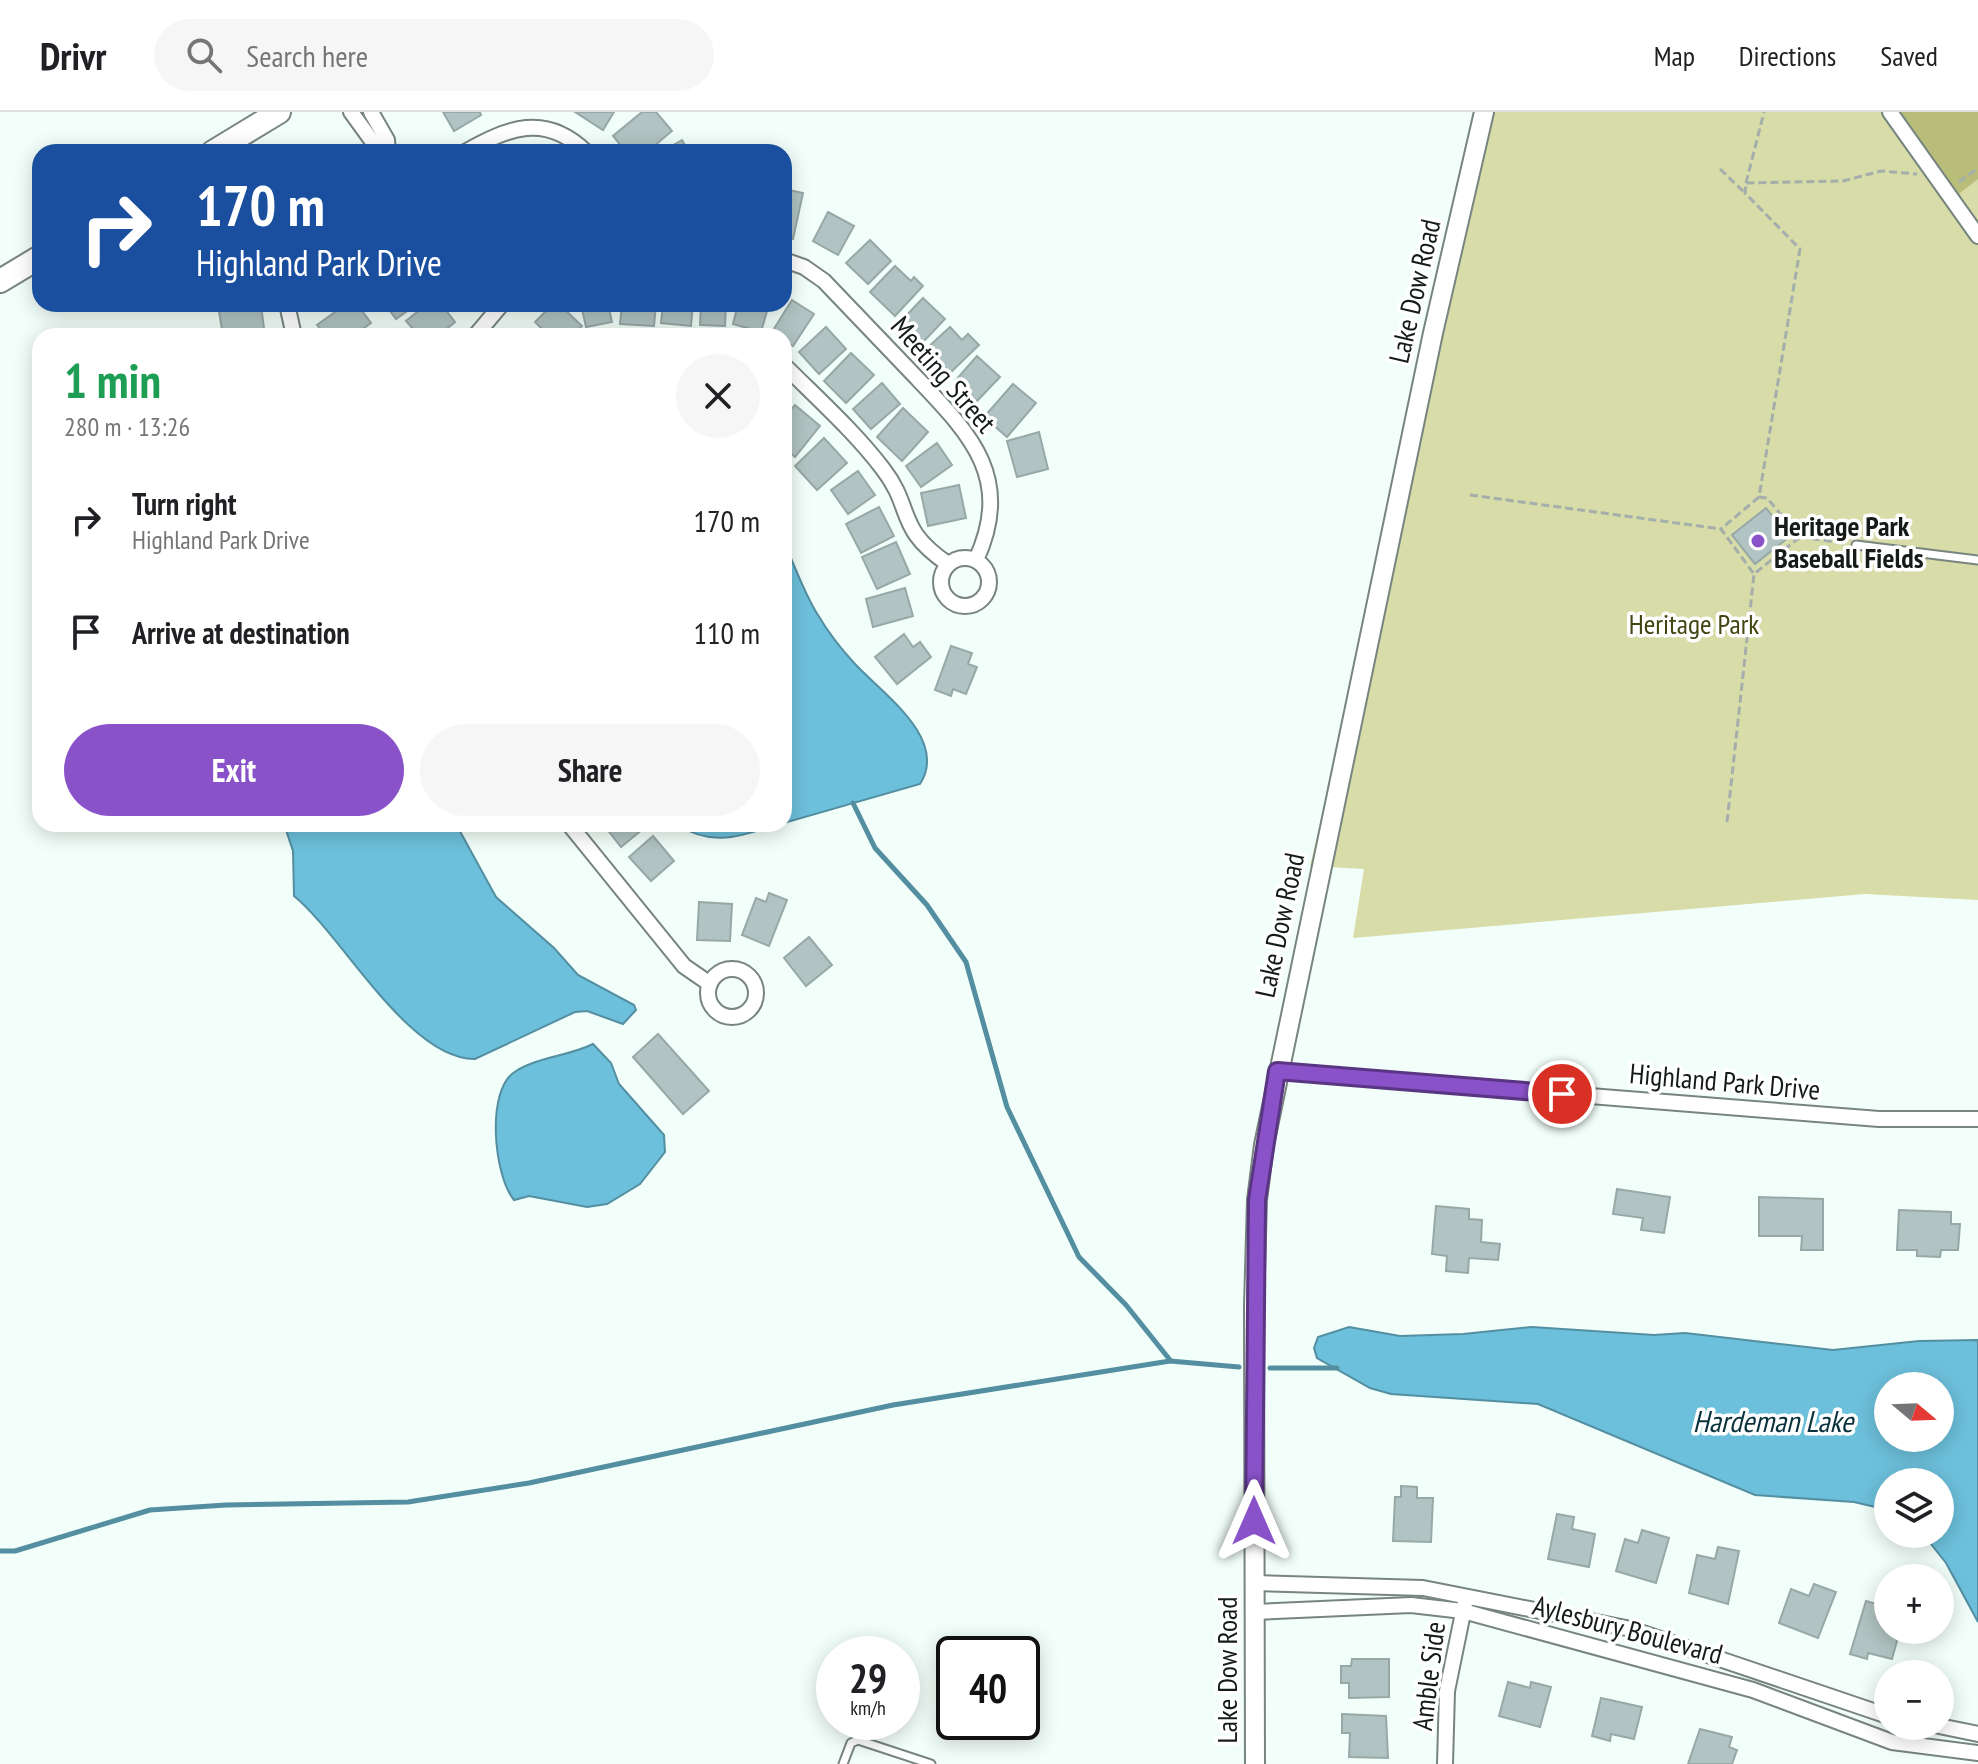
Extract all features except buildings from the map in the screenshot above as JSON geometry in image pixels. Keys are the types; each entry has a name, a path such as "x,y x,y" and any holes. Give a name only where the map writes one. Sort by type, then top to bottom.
{"main road":[{"path":"226,144 279,112"},
{"path":"0,281 32,262"}],"street":[{"path":"351,112 374,144"},
{"path":"371,112 387,144"},
{"name":"Lake Dow Road","path":"1255,1764 1257,1200 1277,1071 1433,333 1484,112"},
{"path":"1890,112 1978,236"},
{"path":"479,144 497,134 522,127 564,137 574,144"},
{"name":"Meeting Street","path":"792,264 821,277 971,437 986,471 992,509 987,534 976,560"},
{"path":"482,328 494,312"},
{"path":"792,373 881,465 894,485 914,536 948,564"},
{"path":"958,558 976,560 987,571 989,586 981,599 968,606 953,603 943,592 941,577 948,564 958,558"},
{"path":"575,832 684,966 710,984"},
{"name":"Highland Park Drive","path":"1277,1071 1879,1119 1978,1119"},
{"name":"Aylesbury Boulevard","path":"1254,1583 1399,1586 1467,1595 1648,1633 1874,1711"},
{"name":"Amble Side","path":"1445,1764 1447,1691 1467,1595"},
{"name":"Aylesbury Boulevard","path":"1255,1612 1411,1605 1463,1611 1753,1690 1892,1742 1978,1753"},
{"path":"1954,1729 1978,1734"}],"lane":[{"path":"1856,545 1978,560"},
{"path":"843,1764 851,1743 858,1740 931,1764"}],"path":[{"path":"1745,193 1764,112"},
{"path":"1956,184 1978,168"},
{"path":"1720,169 1800,249 1759,497 1721,529"},
{"path":"1746,183 1843,181 1881,171 1924,175"},
{"path":"1470,495 1721,529 1754,574 1727,822"},
{"path":"1759,497 1767,498 1800,537 1856,545"},
{"path":"1754,574 1800,537"}],"green space":[{"name":"Heritage Park","path":"1489,112 1978,112 1978,900 1865,894 1353,938 1364,869 1310,866"},
{"path":"1899,112 1978,112 1978,179 1952,199"}],"water":[{"path":"792,561 808,598 831,634 855,664 895,703 919,734 926,750 927,767 920,784 792,821"},
{"path":"287,832 460,832 496,897 554,948 578,975 634,1005 636,1010 623,1024 587,1011 575,1012 475,1059 450,1054 401,1018 313,914 294,896 293,851"},
{"path":"692,832 753,832 727,838"},
{"path":"593,1044 611,1063 619,1084 664,1135 665,1152 640,1184 607,1204 587,1207 529,1196 514,1200 502,1172 496,1133 496,1113 506,1081 525,1066"},
{"name":"Hardeman Lake","path":"1349,1327 1400,1336 1532,1327 1654,1335 1685,1333 1833,1350 1919,1341 1978,1340 1978,1622 1954,1578 1954,1564 1947,1564 1934,1548 1954,1548 1954,1468 1874,1468 1874,1507 1854,1502 1755,1495 1538,1404 1391,1394 1370,1388 1317,1358 1314,1348 1318,1337"}],"waterway":[{"path":"853,803 875,848 927,905 966,962 1007,1107 1079,1257 1126,1305 1170,1360"},
{"path":"0,1551 15,1551 150,1510 226,1505 408,1502 529,1483 893,1405 1170,1361 1239,1367"},
{"path":"1270,1368 1337,1368"}],"place":[{"name":"Heritage Park Baseball Fields","path":"1758,541"}],"route":[{"path":"1254,1521 1257,1200 1277,1071 1562,1094"}]}
